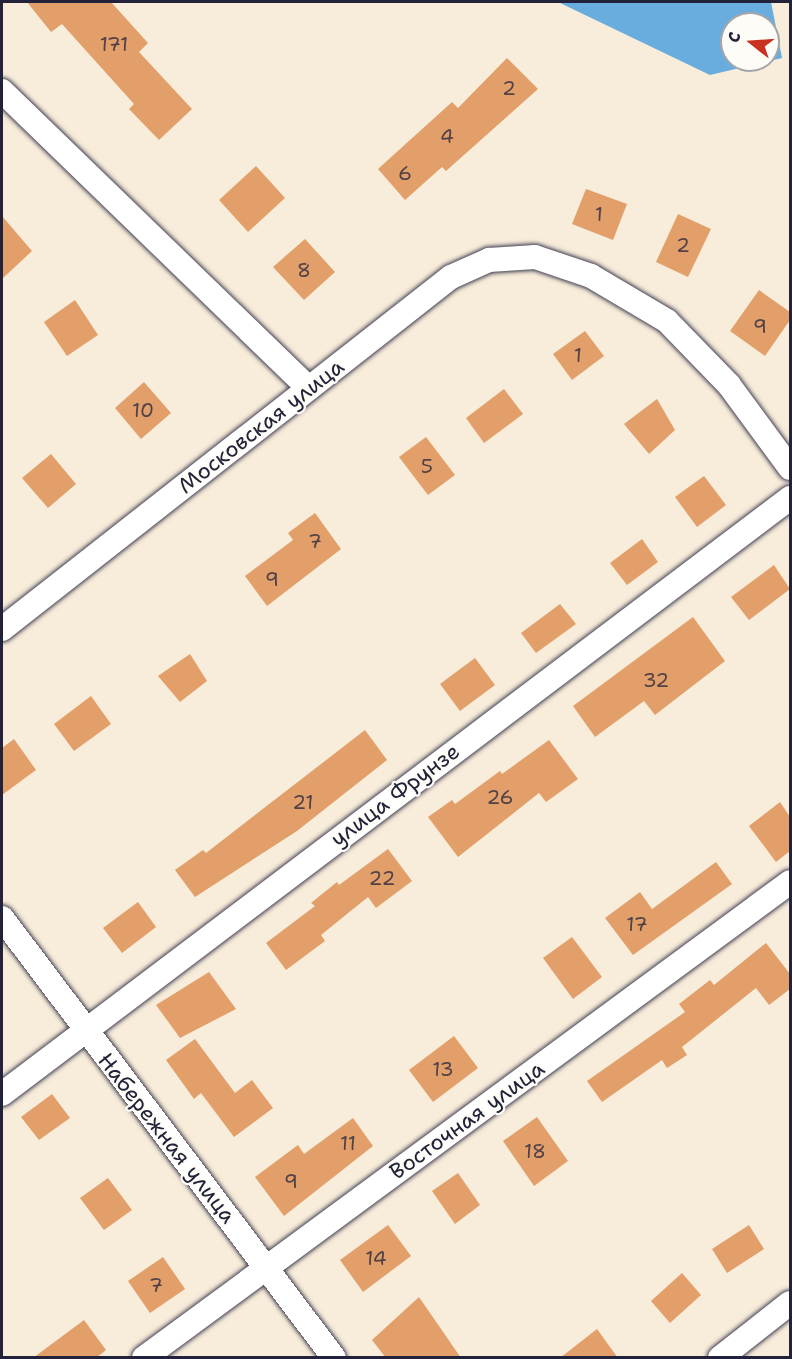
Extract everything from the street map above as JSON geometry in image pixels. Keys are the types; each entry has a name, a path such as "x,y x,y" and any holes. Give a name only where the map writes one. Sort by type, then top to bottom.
{"street":[{"path":"2,91 309,388"},
{"name":"Московская улица","path":"2,629 451,277 489,260 535,257 591,276 667,321 729,385 790,468"},
{"name":"улица Фрунзе","path":"2,1094 83,1030 790,498"},
{"name":"Восточная улица","path":"144,1358 790,882"},
{"name":"Набережная улица","path":"2,918 83,1030 267,1267 334,1358"},
{"path":"720,1358 790,1303"}],"water":[{"path":"558,2 771,2 773,12 720,12 720,72 723,72 710,75"}],"building":[{"path":"27,2 111,2 148,43 139,52 192,109 159,140 129,109 134,104 62,24 51,32"},
{"path":"507,58 538,89 446,171 442,167 405,200 378,169 452,102 458,108"},
{"path":"256,166 285,198 248,232 219,200"},
{"path":"586,189 627,204 613,240 572,224"},
{"path":"678,214 711,229 688,277 656,262"},
{"path":"2,216 32,251 2,279"},
{"path":"305,239 335,272 304,300 273,267"},
{"path":"759,290 790,312 790,320 765,356 730,331"},
{"path":"75,300 98,335 67,356 44,322"},
{"path":"585,331 604,356 572,380 553,354"},
{"path":"144,382 171,413 141,439 115,408"},
{"path":"504,389 523,414 484,443 466,418"},
{"path":"657,399 675,430 649,454 624,424"},
{"path":"426,437 455,475 428,495 399,457"},
{"path":"51,454 76,484 48,508 22,478"},
{"path":"704,476 726,505 697,527 675,497"},
{"path":"315,513 341,549 267,606 245,576 293,540 288,533"},
{"path":"642,539 658,562 627,585 610,563"},
{"path":"774,565 790,589 749,620 731,597"},
{"path":"560,604 576,624 536,653 521,633"},
{"path":"693,617 725,661 655,715 644,701 595,737 573,706"},
{"path":"190,654 207,681 180,702 158,676"},
{"path":"475,658 495,685 460,711 440,684"},
{"path":"91,696 111,724 74,751 54,724"},
{"path":"365,730 387,760 297,831 195,897 175,870 203,850 206,853"},
{"path":"14,739 36,770 2,795 2,748"},
{"path":"549,740 578,779 546,802 539,793 458,857 428,817 452,800 455,804 500,771 502,774"},
{"path":"780,802 790,817 790,851 776,862 749,826"},
{"path":"388,849 412,881 376,908 368,897 321,935 325,941 286,970 266,943 315,906 311,903 337,882 339,885"},
{"path":"716,862 732,884 633,955 605,918 640,892 652,909"},
{"path":"138,902 156,927 122,953 103,928"},
{"path":"572,937 602,977 573,999 543,958"},
{"path":"766,943 790,974 790,989 769,1005 756,988 682,1047 687,1055 667,1068 662,1060 602,1102 587,1081 685,1012 679,1004 710,980 714,985"},
{"path":"209,972 236,1009 180,1038 156,1005"},
{"path":"454,1036 478,1068 433,1102 409,1070"},
{"path":"195,1039 235,1093 252,1080 273,1108 234,1137 201,1093 194,1099 166,1060"},
{"path":"52,1094 70,1118 39,1140 21,1117"},
{"path":"537,1117 568,1161 534,1186 503,1141"},
{"path":"353,1118 373,1146 284,1216 255,1177 298,1145 304,1154"},
{"path":"458,1173 480,1205 455,1224 432,1191"},
{"path":"108,1178 132,1210 104,1230 80,1198"},
{"path":"388,1225 411,1256 363,1292 340,1260"},
{"path":"749,1225 764,1249 727,1273 712,1249"},
{"path":"163,1257 185,1289 150,1313 128,1281"},
{"path":"682,1273 701,1295 670,1323 651,1301"},
{"path":"419,1297 461,1358 386,1358 372,1340"},
{"path":"84,1320 106,1350 96,1358 33,1358"},
{"path":"597,1329 618,1358 560,1358"}]}
